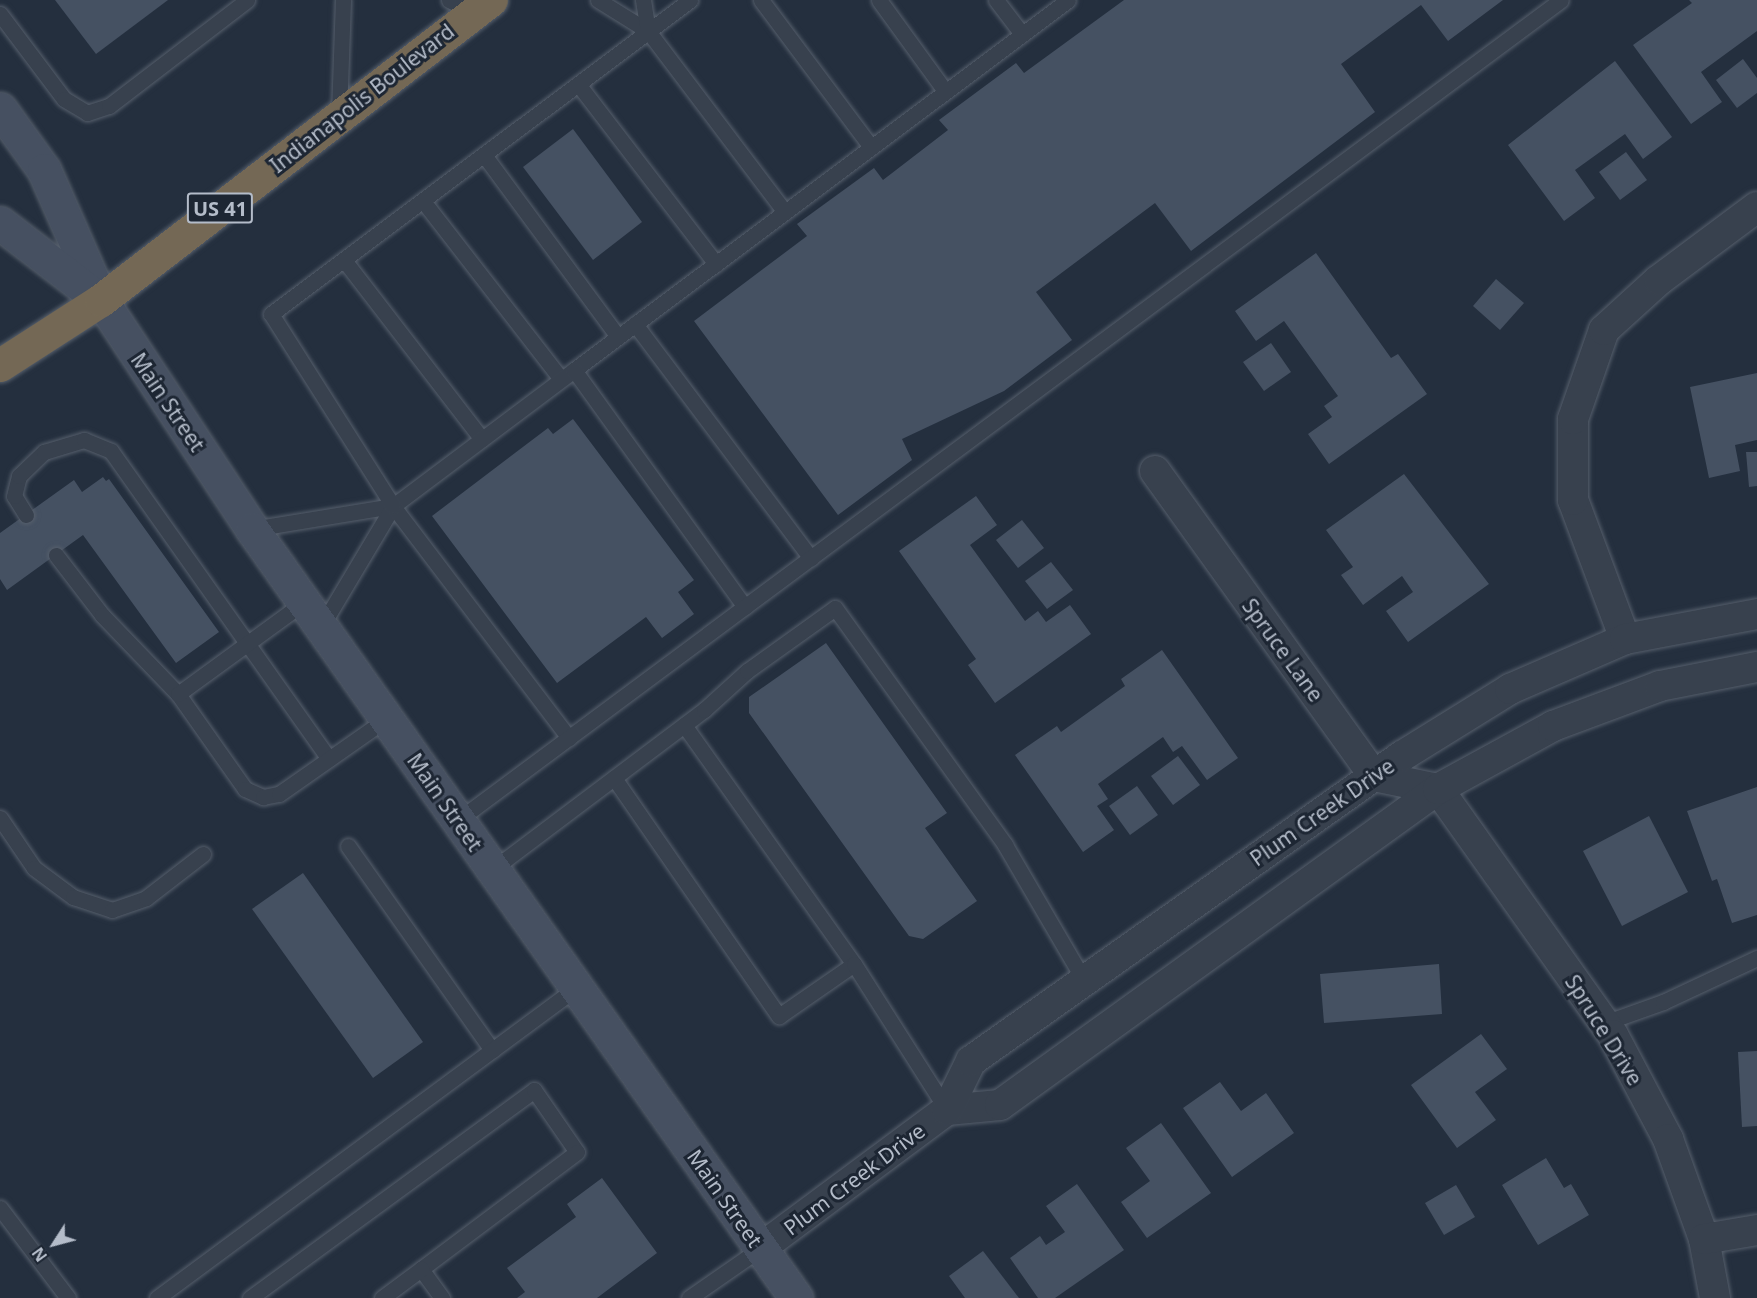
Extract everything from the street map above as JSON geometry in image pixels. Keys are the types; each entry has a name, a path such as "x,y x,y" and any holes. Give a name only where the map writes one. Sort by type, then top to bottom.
{"highway":[{"name":"Indianapolis Boulevard","path":"0,365 100,300 339,116 472,4"}],"street":[{"name":"Main Street","path":"0,109 44,170 100,300 252,529 796,1298"},
{"path":"1625,639 1573,500 1574,419 1604,330 1659,280 1757,207"},
{"name":"Main Street","path":"0,223 100,300"},
{"name":"Spruce Lane","path":"1155,471 1374,776"},
{"name":"Plum Creek Drive","path":"761,1248 947,1110 972,1061 1374,776 1510,689 1625,639 1757,614"},
{"name":"Plum Creek Drive","path":"947,1110 1000,1105 1438,789 1553,726 1660,686 1757,667"},
{"path":"1374,776 1438,789"},
{"name":"Spruce Drive","path":"1438,789 1604,1023 1668,1138 1704,1239 1715,1298"},
{"path":"1704,1239 1757,1230"}],"lane":[{"path":"0,14 64,99 87,113 109,105 247,0"},
{"path":"339,116 343,0"},
{"path":"598,0 648,31 785,212"},
{"path":"643,0 648,31"},
{"path":"569,738 393,506 271,314 690,0"},
{"path":"760,0 871,147"},
{"path":"879,0 945,91"},
{"path":"996,0 1022,34"},
{"path":"178,694 247,644 313,615 393,506 1068,0"},
{"path":"458,820 1561,0"},
{"path":"578,84 716,264"},
{"path":"484,155 618,337"},
{"path":"423,201 561,379"},
{"path":"344,260 482,439"},
{"path":"635,324 811,558"},
{"path":"574,370 745,607"},
{"path":"26,514 14,496 20,476 44,452 84,440 111,451 329,759"},
{"path":"252,529 393,506"},
{"path":"56,555 102,615 178,694 245,789 263,797 279,794 386,719"},
{"path":"493,869 684,725 747,671 835,608 1005,845 1084,980"},
{"path":"684,725 854,964 947,1110"},
{"path":"614,778 779,1017 854,964"},
{"path":"0,818 34,868 73,897 112,910 146,898 203,854"},
{"path":"348,846 492,1050"},
{"path":"1604,1023 1663,1002 1757,958"},
{"path":"158,1298 576,988"},
{"path":"250,1298 534,1090 577,1152 382,1298"},
{"path":"0,1208 68,1298"},
{"path":"689,1298 761,1248"},
{"path":"421,1269 442,1298"}],"building":[{"path":"55,0 168,0 96,54"},
{"path":"1124,0 1503,0 1448,41 1421,5 1341,64 1375,112 1191,251 1155,203 1036,292 1072,340 1004,391 902,439 912,460 838,515 694,321 807,236 797,224 874,168 883,180 948,130 939,120 1016,63 1024,73"},
{"path":"1689,0 1757,0 1757,31 1701,72 1722,102 1691,124 1633,45 1692,3"},
{"path":"1743,59 1757,78 1757,93 1737,108 1716,80"},
{"path":"1615,61 1672,137 1643,159 1625,134 1575,170 1595,198 1564,221 1508,145"},
{"path":"573,129 642,222 593,260 523,167"},
{"path":"1626,152 1647,180 1620,200 1599,172"},
{"path":"1316,253 1391,358 1398,354 1427,394 1329,464 1308,434 1332,417 1324,406 1338,396 1284,321 1256,341 1235,311"},
{"path":"1496,279 1524,303 1500,330 1473,306"},
{"path":"1271,343 1291,372 1264,391 1243,362"},
{"path":"1757,373 1757,440 1735,445 1740,471 1709,478 1690,387"},
{"path":"573,419 694,580 678,592 694,614 662,638 646,617 557,683 432,516 548,428 553,434"},
{"path":"1746,452 1757,452 1757,486 1749,487"},
{"path":"1404,474 1489,584 1408,642 1386,611 1413,592 1402,576 1363,605 1341,575 1353,567 1326,530"},
{"path":"103,477 106,481 109,479 219,632 176,663 83,535 7,590 0,579 0,533 74,480 82,492"},
{"path":"976,496 997,525 970,545 1025,621 1038,611 1046,622 1070,605 1091,634 995,703 968,665 976,659 899,551"},
{"path":"1022,520 1044,548 1018,568 996,540"},
{"path":"1051,562 1073,590 1047,609 1025,581"},
{"path":"826,643 947,813 925,828 977,901 923,939 909,936 749,713 749,697"},
{"path":"1162,650 1238,758 1207,780 1182,746 1173,752 1163,737 1098,784 1108,799 1097,806 1114,830 1083,852 1015,755 1057,726 1061,732 1125,686 1121,679"},
{"path":"1178,756 1200,785 1173,805 1151,776"},
{"path":"1137,786 1158,815 1130,835 1109,806"},
{"path":"1757,787 1757,915 1732,923 1717,879 1712,881 1687,811"},
{"path":"1649,816 1688,892 1622,926 1583,851"},
{"path":"303,873 423,1042 373,1078 252,909"},
{"path":"1439,964 1442,1014 1324,1023 1320,974"},
{"path":"1481,1034 1507,1069 1475,1092 1496,1120 1457,1148 1411,1085"},
{"path":"1757,1051 1757,1126 1742,1127 1738,1052"},
{"path":"1220,1082 1241,1111 1266,1093 1294,1133 1232,1177 1183,1108"},
{"path":"1161,1123 1211,1193 1147,1238 1121,1202 1150,1181 1126,1148"},
{"path":"1546,1158 1564,1188 1571,1184 1589,1215 1538,1245 1502,1185"},
{"path":"602,1178 657,1253 597,1298 517,1298 525,1292 507,1268 576,1217 567,1204"},
{"path":"1077,1184 1124,1250 1055,1298 1038,1298 1010,1258 1040,1236 1046,1245 1065,1232 1046,1206"},
{"path":"1456,1185 1475,1217 1444,1235 1425,1203"},
{"path":"983,1251 1019,1298 965,1298 949,1276"}]}
